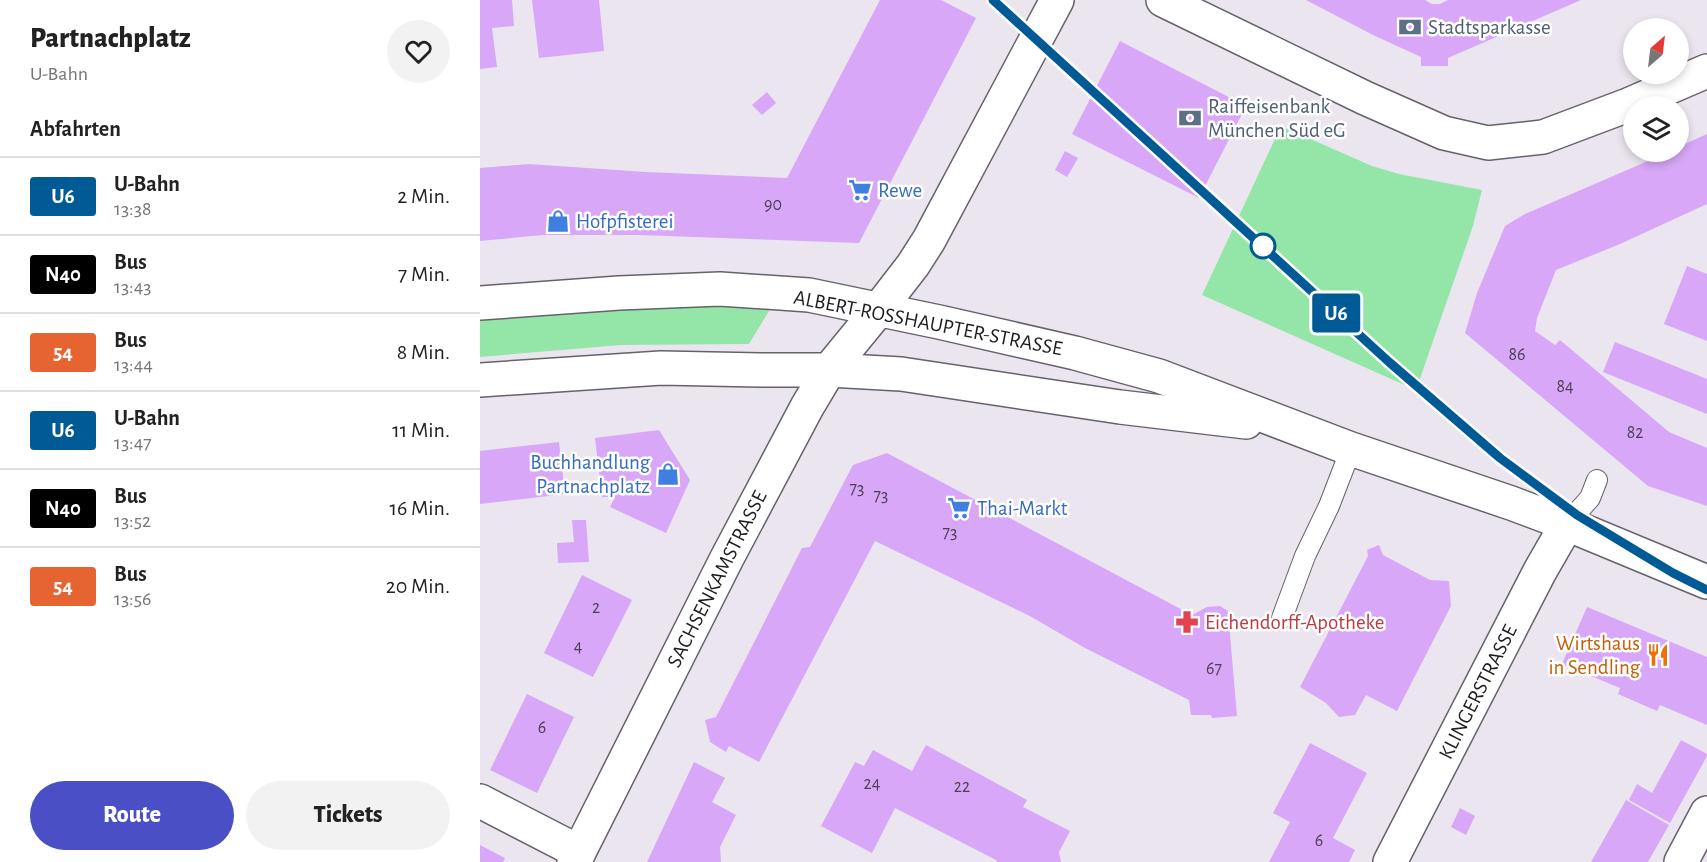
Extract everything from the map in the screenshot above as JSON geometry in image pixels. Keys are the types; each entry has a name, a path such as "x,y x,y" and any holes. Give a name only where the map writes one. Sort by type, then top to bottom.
{"street":[{"name":"SACHSENKAMSTRASSE","path":"577,857 727,558 801,417 830,370 879,309 929,240 1057,0"},
{"path":"1163,0 1444,134 1488,143 1543,137 1628,105 1707,71"},
{"name":"ALBERT-ROSSHAUPTER-STRASSE","path":"480,303 619,293 720,289 809,295 1075,352 1159,376 1351,449 1489,495 1567,524 1707,582"},
{"name":"ALBERT-ROSSHAUPTER-STRASSE","path":"480,380 661,368 830,370 901,374 1120,408 1292,427"},
{"name":"KLINGERSTRASSE","path":"1390,862 1540,571 1567,524"},
{"path":"480,801 577,857"},
{"path":"1681,862 1707,813"}],"lane":[{"path":"1282,618 1302,564 1329,506 1351,449"},
{"path":"1567,524 1590,498 1597,480"}],"green space":[{"path":"1281,126 1372,166 1399,174 1482,190 1473,226 1416,390 1202,295"},
{"path":"692,304 772,306 749,344 621,345 480,357 480,318"}],"building":[{"path":"480,0 512,0 514,26 492,28 497,67 480,69"},
{"path":"532,0 599,0 604,51 539,58"},
{"path":"880,0 941,0 976,18 859,243 639,235 543,235 480,241 480,168 529,164 787,178"},
{"path":"1306,0 1425,0 1432,4 1440,4 1448,0 1581,0 1448,58 1448,66 1421,66 1421,57"},
{"path":"1120,41 1246,106 1199,198 1072,134"},
{"path":"767,92 776,103 762,115 752,105"},
{"path":"1707,134 1707,204 1620,244 1556,270 1537,318 1535,331 1555,345 1560,340 1669,432 1707,448 1707,506 1648,486 1465,333 1477,293 1505,226 1525,214 1646,162 1689,162 1689,142"},
{"path":"1065,151 1078,158 1067,177 1055,170"},
{"path":"1687,266 1707,274 1707,341 1664,324"},
{"path":"1615,342 1707,379 1707,414 1603,372"},
{"path":"659,430 690,480 666,533 610,507 615,497 602,497 595,438"},
{"path":"559,442 565,494 480,504 480,451"},
{"path":"887,453 1192,615 1207,607 1220,606 1228,611 1237,716 1212,718 1211,715 1191,715 1189,700 1085,648 1028,615 875,541 759,762 729,746 726,752 710,742 705,720 716,717 802,548 810,547 853,465"},
{"path":"572,520 586,520 589,562 558,563 557,543 574,542"},
{"path":"1379,545 1383,555 1430,580 1449,581 1451,606 1397,711 1366,695 1355,715 1339,717 1326,703 1300,687 1368,556 1367,550"},
{"path":"582,575 632,600 593,677 544,653"},
{"path":"1587,607 1707,657 1707,725 1660,705 1657,711 1618,694 1620,688 1562,664"},
{"path":"527,694 574,717 537,793 490,770"},
{"path":"1681,740 1707,756 1670,823 1629,800 1637,784 1652,793"},
{"path":"1310,743 1367,773 1333,838 1355,850 1349,862 1269,862 1290,822 1273,813"},
{"path":"926,745 1027,800 1023,807 1070,831 1059,852 1061,862 997,862 895,808 872,853 821,826 855,762 864,766 873,750 912,771"},
{"path":"694,762 725,778 712,802 736,815 720,847 721,862 647,862"},
{"path":"1626,800 1669,825 1648,862 1591,862"},
{"path":"1460,808 1475,816 1466,835 1451,827"},
{"path":"480,845 505,858 503,862 480,862"}],"metro line":[{"name":"U6","path":"993,0 1389,362 1500,458 1577,515 1673,573 1707,590"}],"place":[{"name":"Stadtsparkasse","path":"1410,27"},
{"name":"Raiffeisenbank München Süd eG","path":"1190,118"},
{"name":"Rewe","path":"860,190"},
{"name":"Hofpfisterei","path":"558,221"},
{"name":"Buchhandlung Partnachplatz","path":"668,474"},
{"name":"Thai-Markt","path":"959,508"},
{"name":"Eichendorff-Apotheke","path":"1187,622"},
{"name":"Wirtshaus in Sendling","path":"1658,655"}]}
